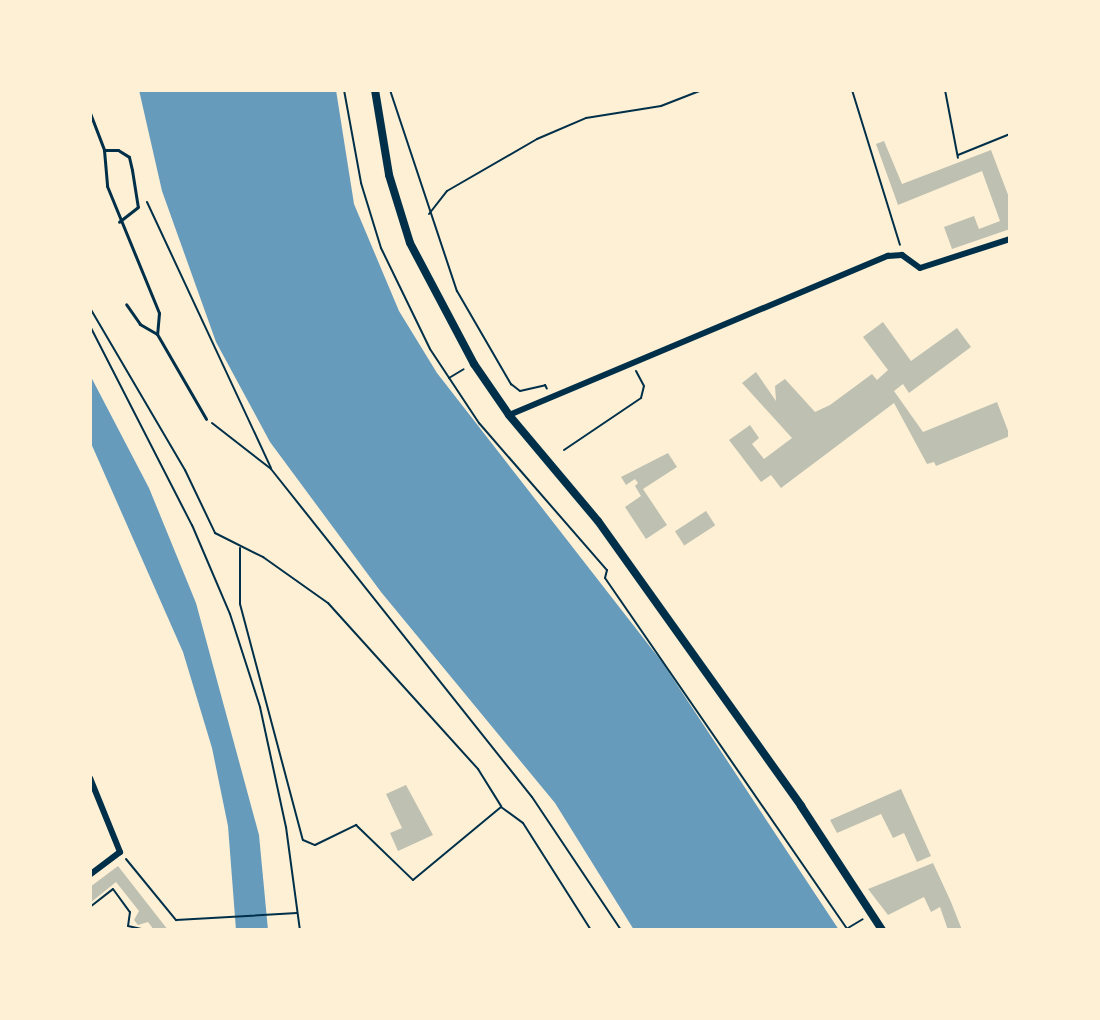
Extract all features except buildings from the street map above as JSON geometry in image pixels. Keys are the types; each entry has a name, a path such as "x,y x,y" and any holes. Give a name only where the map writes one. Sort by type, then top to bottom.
{"street":[{"path":"375,90 389,175 410,243 474,364 509,415 598,521 882,930"},
{"path":"509,415 888,256 902,255 920,268 1010,239"},
{"path":"90,778 120,852 90,875"}],"lane":[{"path":"90,113 104,150 107,186 119,222 159,313 157,334"},
{"path":"104,150 118,150 129,157 132,170 138,207 119,222"},
{"path":"126,304 140,324 157,334 206,419"}],"path":[{"path":"344,90 361,183 381,248 402,298 448,379 479,423 607,570 605,578 848,930 871,913"},
{"path":"390,90 396,98 428,215 457,291 511,384 527,391 545,385 549,398"},
{"path":"428,215 447,191 537,139 586,118 661,106 702,90"},
{"path":"852,90 902,255"},
{"path":"945,90 957,157 1010,134"},
{"path":"146,198 271,469"},
{"path":"90,308 185,470 210,526 240,548 293,577 361,636 478,769 501,807 523,823 591,930"},
{"path":"90,326 192,525 230,614 263,722 300,930"},
{"path":"564,450 641,398 644,386 633,363"},
{"path":"448,379 474,364"},
{"path":"206,419 230,433 271,469 532,797 621,930"},
{"path":"240,548 240,604 286,764 299,831 307,844 356,825 413,880 501,807"},
{"path":"120,852 176,920 212,922 299,913"},
{"path":"90,907 113,889 130,912 128,926 123,930"},
{"path":"128,926 145,930"}],"water":[{"path":"139,90 336,90 354,204 399,311 437,373 662,662 839,930 634,930 555,803 381,592 270,442 216,342 162,191"},
{"path":"90,375 149,488 196,603 259,835 268,930 236,930 228,826 212,748 183,652 90,441"}]}
